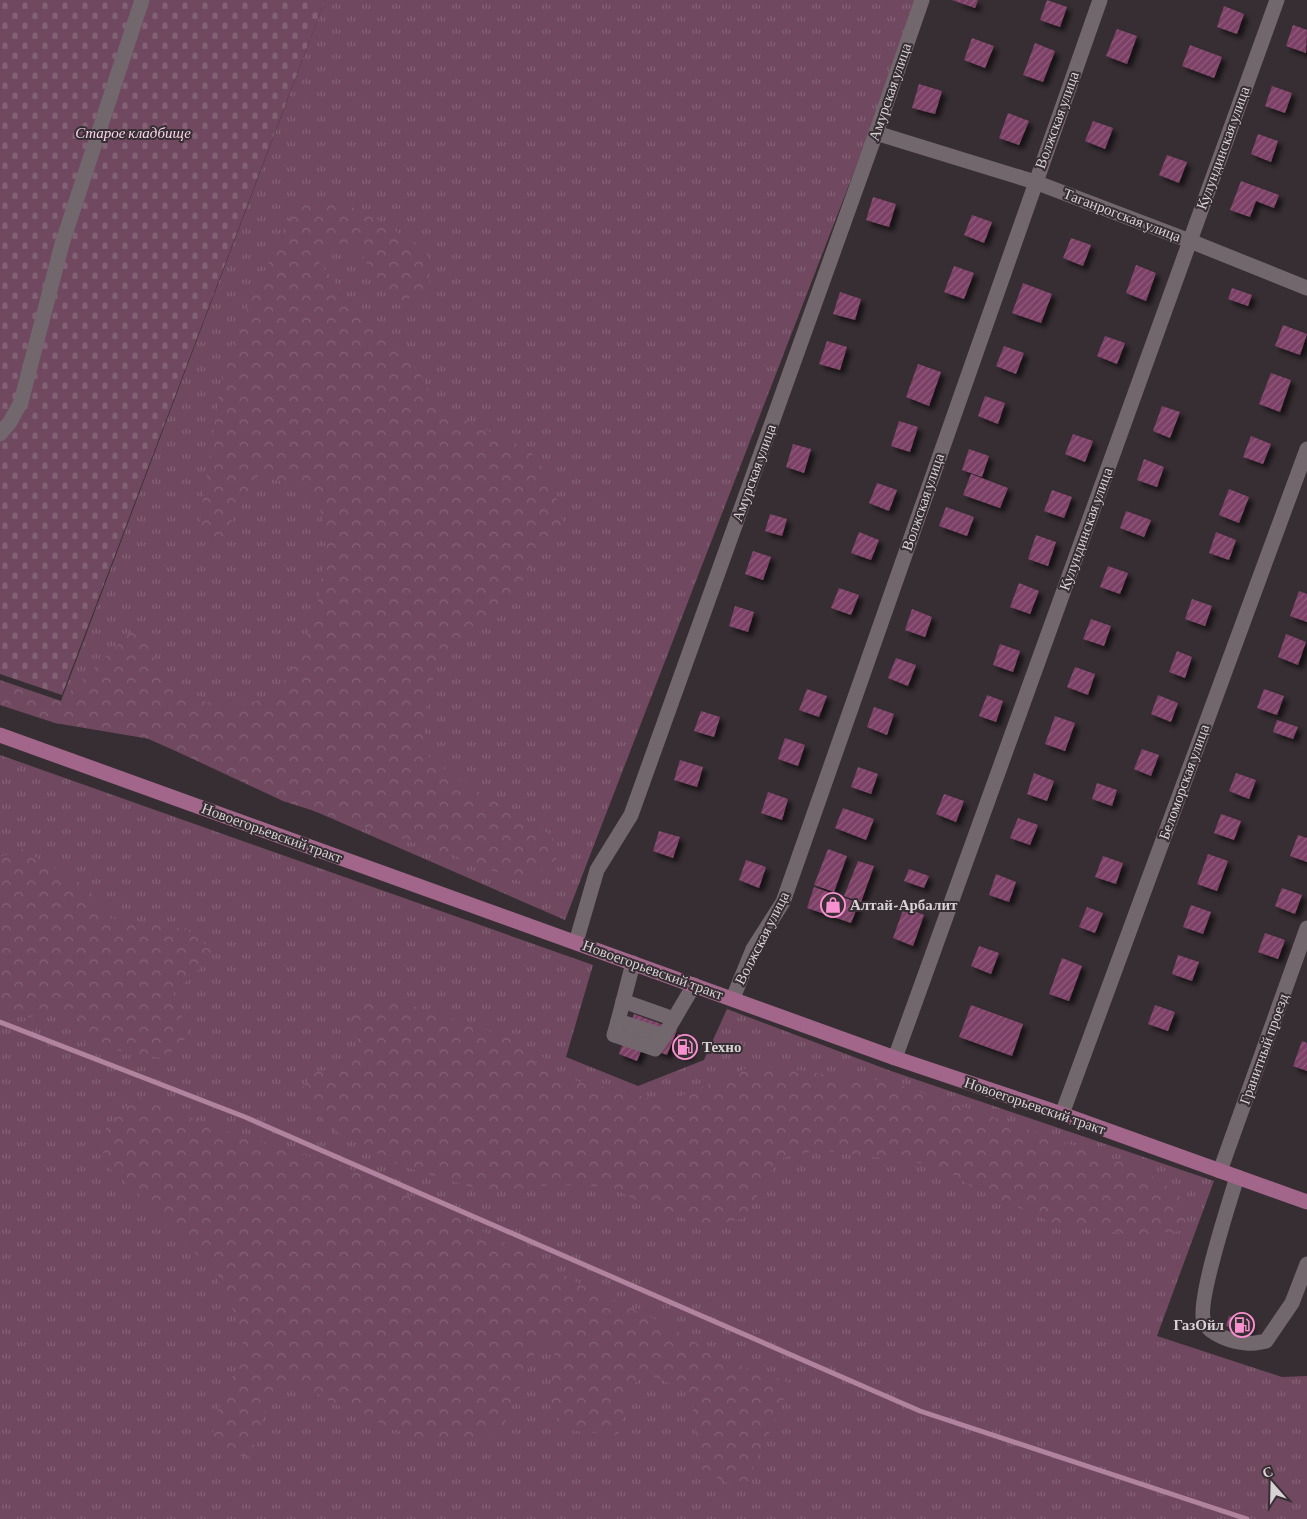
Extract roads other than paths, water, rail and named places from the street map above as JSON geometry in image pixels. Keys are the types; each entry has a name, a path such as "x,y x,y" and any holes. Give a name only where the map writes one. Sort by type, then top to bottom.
{"main road":[{"name":"Новоегорьевский тракт","path":"0,735 896,1058 1062,1114 1307,1202"}],"street":[{"path":"0,434 10,422 21,402 62,244 142,0"},
{"name":"Амурская улица","path":"576,942 597,870 630,815 876,133 922,0"},
{"name":"Волжская улица","path":"733,998 753,949 783,902 1100,0"},
{"name":"Кулундинская улица","path":"896,1058 1277,0"},
{"name":"Таганрогская улица","path":"876,133 1035,182 1307,288"},
{"name":"Беломорская улица","path":"1062,1114 1307,449"},
{"name":"Гранитный проезд","path":"1220,1171 1307,928"},
{"path":"633,963 614,1035 656,1049 694,985"},
{"path":"623,1001 674,1019"},
{"path":"1237,1177 1202,1302 1204,1322 1217,1336 1247,1343 1266,1341 1292,1303 1307,1264"}],"waterway":[{"path":"0,1022 245,1117 920,1411 1247,1519"}],"place":[{"name":"Алтай-Арбалит","path":"833,905"},
{"name":"Техно","path":"685,1047"},
{"name":"ГазОйл","path":"1242,1325"}],"park label":[{"name":"Старое кладбище","path":"133,133"}]}
